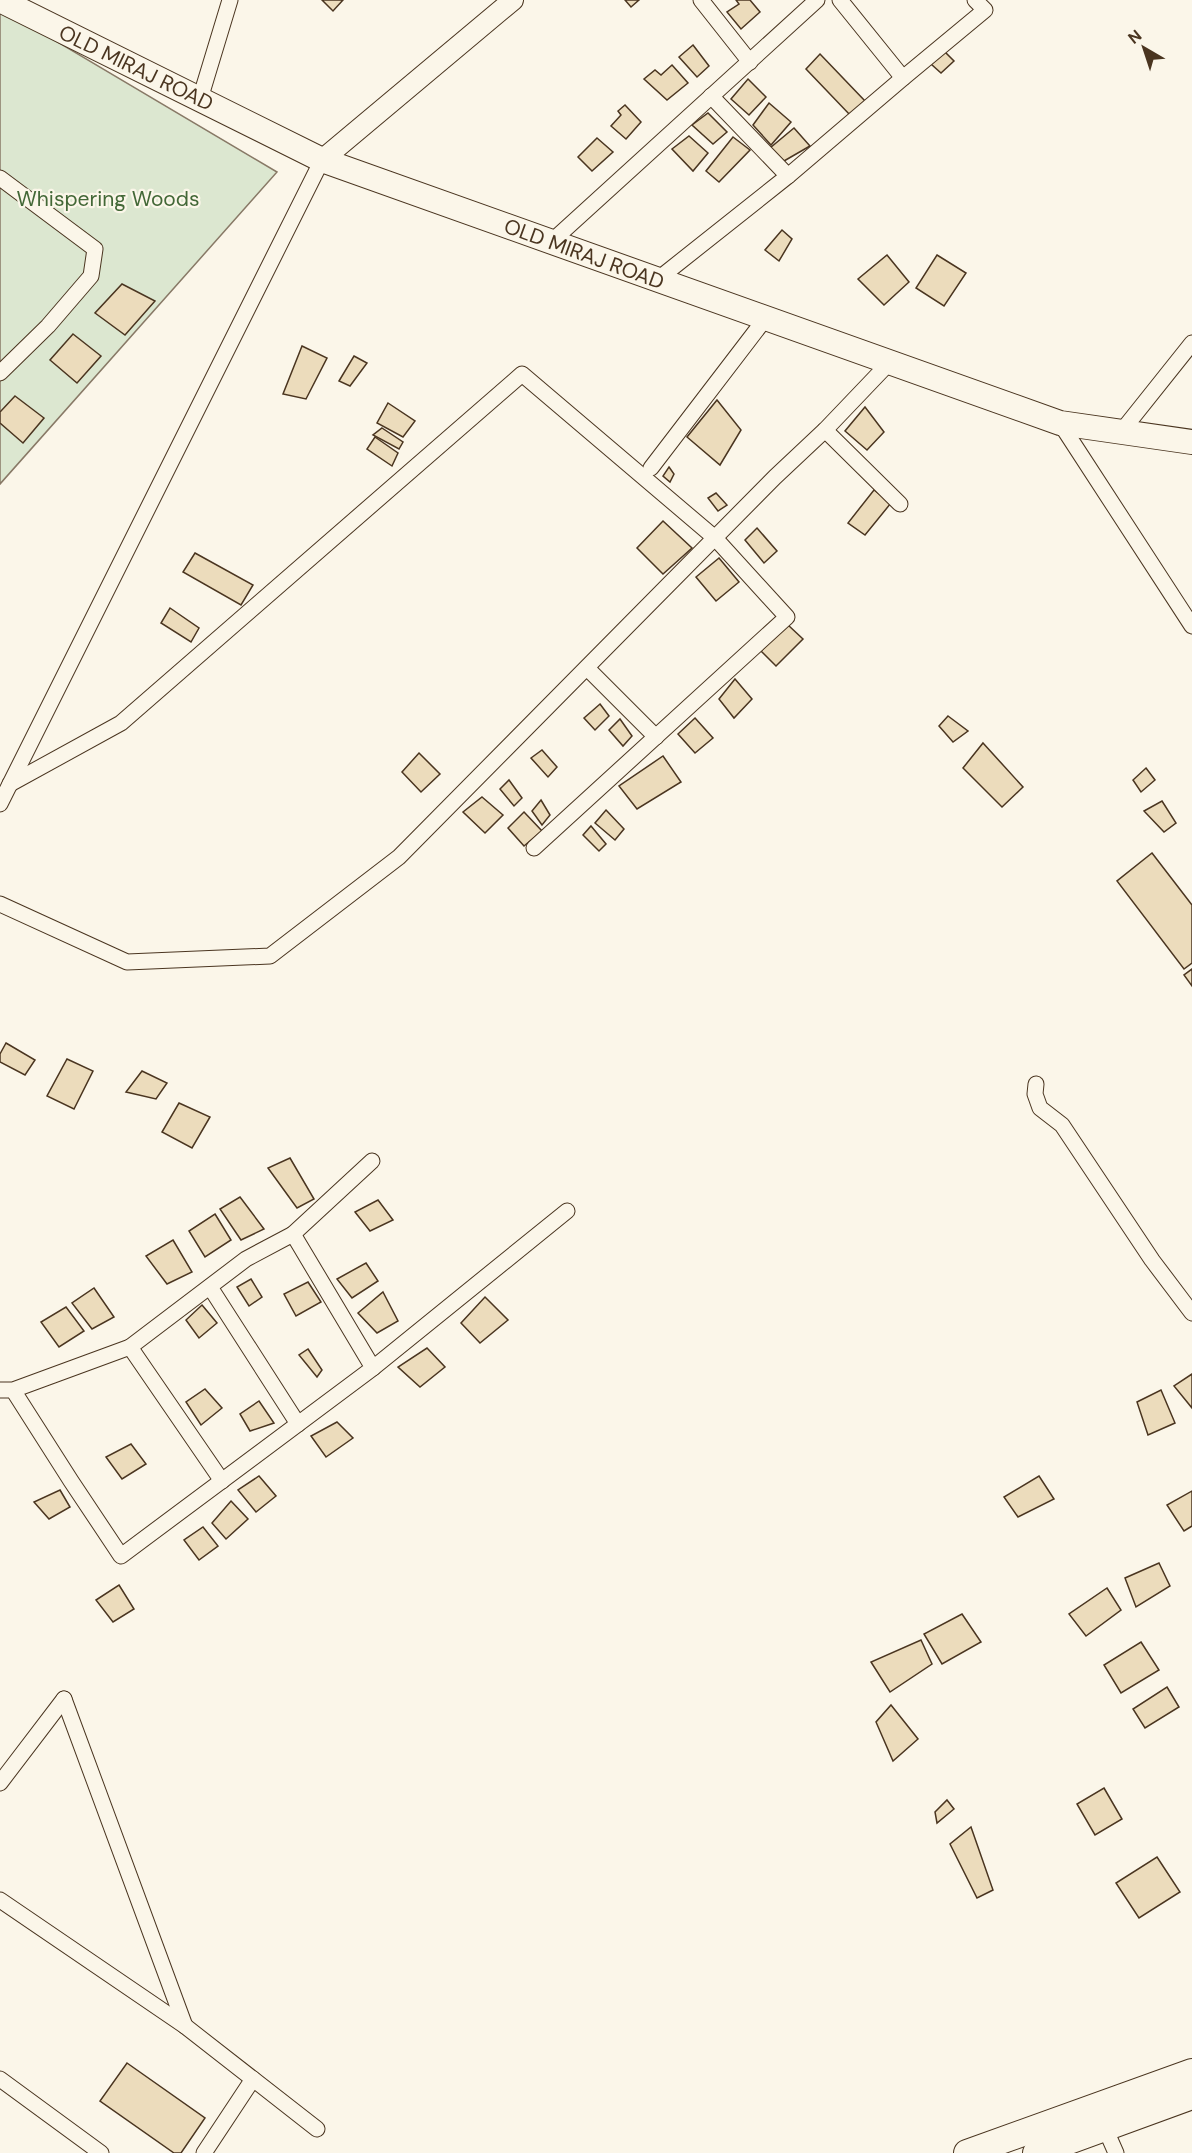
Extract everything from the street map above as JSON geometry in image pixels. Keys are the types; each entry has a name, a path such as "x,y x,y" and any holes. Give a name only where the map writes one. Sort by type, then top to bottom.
{"highway":[{"path":"967,2153 1192,2072"},
{"path":"1036,2153 1192,2096"}],"main road":[{"name":"OLD MIRAJ ROAD","path":"0,0 322,160 1060,423 1192,442"}],"street":[{"path":"200,99 230,0"},
{"path":"0,804 322,160 513,0"},
{"path":"701,0 750,62"},
{"path":"550,243 817,0"},
{"path":"840,0 903,78"},
{"path":"657,280 788,176 985,10 975,0"},
{"path":"711,96 788,176"},
{"path":"0,178 95,249 91,276 48,326 0,373"},
{"path":"651,468 765,319"},
{"path":"1121,432 1192,343"},
{"path":"0,904 127,962 270,956 399,857 889,363"},
{"path":"10,784 121,723 522,374 715,538 788,617 534,848"},
{"path":"1060,423 1192,626"},
{"path":"825,430 900,504"},
{"path":"586,668 656,737"},
{"path":"1036,1084 1035,1094 1040,1108 1062,1125 1152,1260 1192,1314"},
{"path":"372,1161 293,1234 246,1259 130,1347 7,1390 121,1556 373,1368 567,1211"},
{"path":"293,1234 373,1368"},
{"path":"210,1287 298,1424"},
{"path":"130,1347 222,1481"},
{"path":"2,1775 64,1700 185,2026"},
{"path":"0,1900 185,2026 317,2129"},
{"path":"0,2079 101,2153"},
{"path":"204,2153 253,2079"},
{"path":"1105,2128 1116,2153"}],"green space":[{"name":"Whispering Woods","path":"0,8 277,172 0,484"}],"building":[{"path":"322,0 343,0 333,11"},
{"path":"625,0 639,0 631,7"},
{"path":"736,0 750,0 760,12 741,29 727,12 739,4"},
{"path":"693,45 709,66 697,77 679,57"},
{"path":"945,52 954,61 941,73 931,64"},
{"path":"820,54 865,101 850,115 806,69"},
{"path":"672,65 688,83 667,100 644,79 655,70 661,75"},
{"path":"748,79 766,97 749,115 731,99"},
{"path":"769,103 791,122 771,145 753,125"},
{"path":"625,105 641,122 626,139 611,126 621,115 618,111"},
{"path":"708,113 727,132 713,144 692,125"},
{"path":"794,128 810,146 784,161 770,148"},
{"path":"689,136 708,153 693,171 672,149"},
{"path":"733,137 750,150 719,182 706,171"},
{"path":"597,138 613,152 592,171 578,157"},
{"path":"782,230 792,239 779,261 765,250"},
{"path":"887,255 909,282 884,305 858,279"},
{"path":"937,255 966,273 944,306 916,288"},
{"path":"122,284 155,301 125,335 95,313"},
{"path":"73,334 101,356 77,383 50,360"},
{"path":"302,346 327,358 306,399 283,394"},
{"path":"354,356 367,363 350,386 339,381"},
{"path":"15,396 44,418 23,443 0,423 0,412"},
{"path":"717,400 741,430 720,465 687,437"},
{"path":"388,403 415,421 403,437 377,423"},
{"path":"865,407 884,432 867,450 845,431"},
{"path":"382,428 403,442 399,449 373,435"},
{"path":"375,437 398,453 392,466 367,449"},
{"path":"669,467 674,474 670,482 663,476"},
{"path":"874,490 891,503 865,535 848,523"},
{"path":"716,493 727,505 718,511 708,498"},
{"path":"663,521 692,548 663,574 637,548"},
{"path":"757,528 777,551 764,563 745,540"},
{"path":"195,553 253,585 241,605 183,572"},
{"path":"719,558 739,582 716,601 696,577"},
{"path":"170,608 199,628 191,642 161,623"},
{"path":"788,625 803,639 776,666 761,651"},
{"path":"735,679 752,699 734,718 719,699"},
{"path":"600,704 609,716 595,730 584,718"},
{"path":"948,716 968,731 953,742 939,726"},
{"path":"695,718 713,738 695,753 678,734"},
{"path":"620,719 632,736 623,746 609,730"},
{"path":"983,743 1023,787 1002,807 963,768"},
{"path":"542,750 557,767 548,777 531,758"},
{"path":"419,753 440,774 421,792 402,772"},
{"path":"663,756 681,782 637,809 619,786"},
{"path":"1146,768 1155,780 1141,792 1133,780"},
{"path":"509,780 522,798 514,806 500,789"},
{"path":"482,797 503,815 485,833 463,812"},
{"path":"541,800 550,815 542,825 532,811"},
{"path":"1162,801 1176,823 1164,832 1144,811"},
{"path":"606,810 624,829 615,840 595,823"},
{"path":"524,812 542,831 524,846 508,828"},
{"path":"591,826 606,844 599,851 583,835"},
{"path":"1152,853 1192,905 1192,963 1184,969 1117,881"},
{"path":"1192,969 1192,986 1184,975"},
{"path":"6,1043 35,1060 25,1075 0,1062 0,1054"},
{"path":"67,1059 93,1071 74,1109 47,1096"},
{"path":"142,1071 167,1083 156,1099 126,1092"},
{"path":"179,1103 210,1117 192,1148 162,1132"},
{"path":"290,1158 314,1199 297,1208 268,1168"},
{"path":"240,1197 264,1229 241,1240 220,1209"},
{"path":"378,1200 393,1220 370,1231 355,1212"},
{"path":"215,1214 231,1240 205,1257 189,1231"},
{"path":"173,1240 192,1272 167,1284 146,1256"},
{"path":"366,1263 378,1281 352,1298 337,1279"},
{"path":"251,1279 262,1297 249,1306 237,1287"},
{"path":"308,1282 321,1302 296,1316 284,1294"},
{"path":"94,1288 114,1317 92,1329 72,1303"},
{"path":"383,1292 398,1321 377,1333 358,1313"},
{"path":"485,1297 508,1320 480,1343 461,1323"},
{"path":"202,1305 217,1323 199,1338 186,1320"},
{"path":"66,1307 84,1331 59,1347 41,1322"},
{"path":"427,1348 445,1367 420,1387 398,1367"},
{"path":"308,1349 322,1370 317,1377 299,1355"},
{"path":"1192,1374 1192,1408 1174,1386"},
{"path":"205,1389 222,1408 201,1425 186,1402"},
{"path":"1161,1390 1175,1423 1148,1435 1137,1402"},
{"path":"259,1401 274,1423 250,1431 240,1414"},
{"path":"337,1422 353,1438 326,1457 311,1436"},
{"path":"131,1444 146,1464 122,1479 106,1457"},
{"path":"259,1476 276,1496 256,1512 238,1490"},
{"path":"1039,1476 1054,1499 1018,1517 1004,1497"},
{"path":"60,1490 70,1507 49,1519 34,1502"},
{"path":"1192,1491 1192,1526 1184,1531 1167,1505"},
{"path":"231,1501 248,1519 226,1539 212,1523"},
{"path":"203,1527 218,1546 199,1560 184,1540"},
{"path":"1159,1563 1170,1586 1136,1607 1125,1578"},
{"path":"119,1585 134,1609 113,1622 96,1600"},
{"path":"1107,1588 1121,1610 1086,1636 1069,1614"},
{"path":"962,1614 981,1642 942,1664 924,1634"},
{"path":"921,1640 932,1664 890,1692 871,1662"},
{"path":"1141,1642 1159,1670 1121,1693 1104,1665"},
{"path":"1167,1687 1179,1707 1145,1728 1133,1709"},
{"path":"891,1705 918,1739 893,1761 876,1722"},
{"path":"1104,1788 1122,1819 1095,1835 1077,1804"},
{"path":"947,1800 954,1809 937,1823 935,1812"},
{"path":"971,1827 993,1890 977,1898 950,1844"},
{"path":"1157,1857 1180,1892 1139,1918 1116,1883"},
{"path":"127,2063 205,2118 181,2153 174,2153 100,2101"}]}
